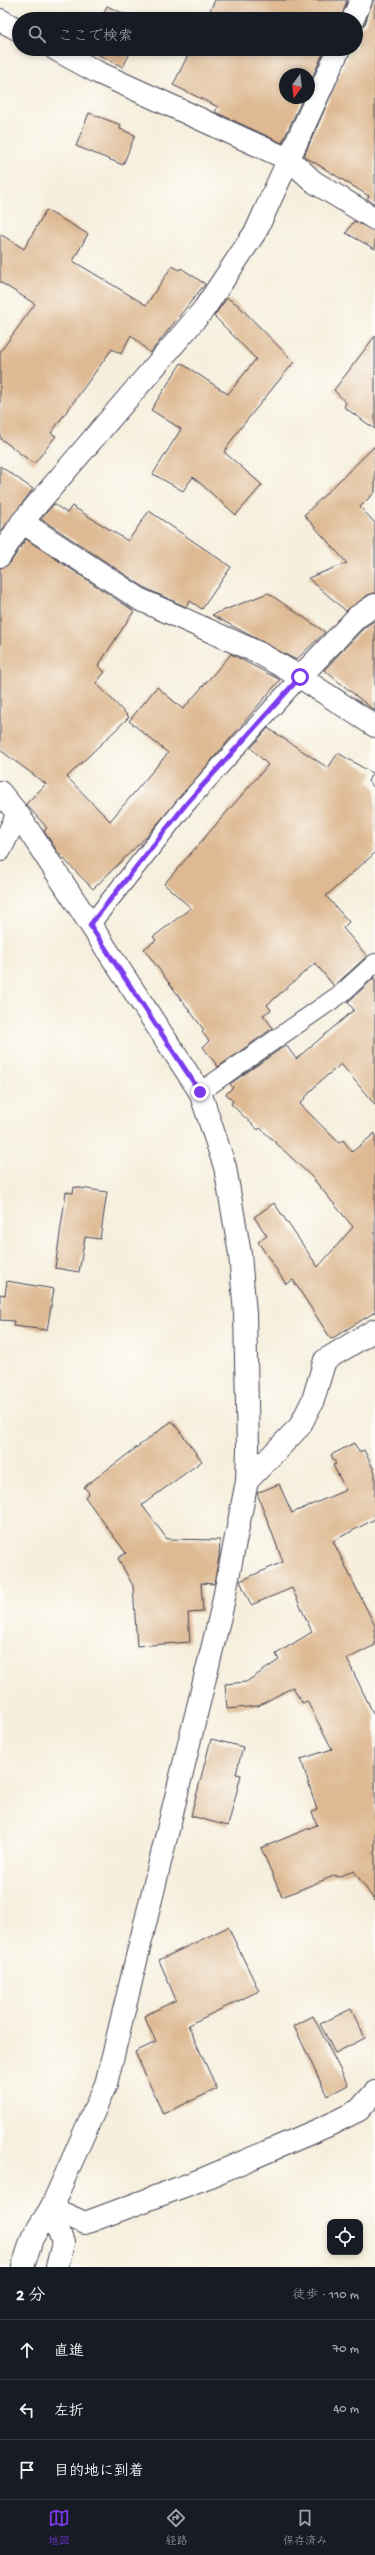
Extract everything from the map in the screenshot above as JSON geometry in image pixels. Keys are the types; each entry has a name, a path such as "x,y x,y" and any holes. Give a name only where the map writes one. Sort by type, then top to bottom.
{"street":[{"path":"356,12 361,0"},
{"path":"0,20 12,26"},
{"path":"68,56 97,72 290,160 314,182 375,220"},
{"path":"0,556 22,522 204,309 256,231 290,160 336,56"},
{"path":"22,522 141,600 258,653 300,677 375,726"},
{"path":"300,677 357,617 375,606"},
{"path":"0,792 18,814 200,1092 225,1167 240,1254 245,1314 248,1448 247,1481 222,1608 106,2084 51,2208 32,2238 23,2267"},
{"path":"0,850 18,814"},
{"path":"247,1481 300,1426 313,1400 325,1360 375,1330"},
{"path":"51,2208 85,2223 203,2179 327,2126 359,2110 375,2092"},
{"path":"51,2208 63,2243 57,2267"}],"lane":[{"path":"90,925 187,803 300,677"},
{"path":"200,1092 342,993 375,963"}],"building":[{"path":"215,0 347,0 343,12 209,12"},
{"path":"373,0 375,0 375,204 367,199 369,196 304,156 348,56 363,56 363,26 365,24"},
{"path":"107,6 120,12 104,12"},
{"path":"101,56 128,56 123,67"},
{"path":"188,56 322,56 315,72 315,68 279,68 279,104 300,104 282,143 215,112 218,107 173,85"},
{"path":"89,113 121,125 120,129 135,135 123,165 76,146"},
{"path":"46,210 88,234 73,261 146,305 172,266 180,270 181,268 205,284 150,353 131,335 121,354 112,349 51,433 56,436 34,464 0,438 0,352 35,304 0,282 0,234 24,249"},
{"path":"354,221 375,231 375,249 346,233"},
{"path":"227,298 237,304 294,362 238,431 224,452 262,485 236,515 193,477 183,491 153,474 181,429 151,410 181,363 228,394 256,359 214,316"},
{"path":"375,336 375,429 344,407 346,403 334,390"},
{"path":"375,446 375,492 360,507 375,523 375,593 368,595 346,611 308,578 347,563 304,515"},
{"path":"0,466 33,489 0,533"},
{"path":"54,504 67,513 72,506 128,541 149,511 231,567 202,609 190,601 186,607 147,589 41,519"},
{"path":"26,539 134,611 98,666 105,672 96,683 129,717 67,777 110,821 168,753 129,721 157,687 183,709 231,654 280,680 148,835 93,889 59,854 44,831 47,828 26,804 46,784 0,750 0,568 10,563"},
{"path":"268,593 325,632 296,660 212,615"},
{"path":"375,620 375,711 324,670 365,627"},
{"path":"268,728 328,768 338,753 372,773 368,781 375,789 375,853 326,896 349,922 343,928 367,956 334,986 315,963 267,1005 271,1010 263,1015 273,1028 218,1067 203,1047 209,1041 202,1032 204,1030 144,949 156,940 153,937 191,908 164,884 268,765 251,748"},
{"path":"375,977 375,1105 341,1064 316,1085 300,1104 339,1143 343,1140 352,1152 375,1133 375,1312 331,1339 293,1280 286,1284 258,1242 267,1236 254,1217 274,1203 318,1267 353,1227 311,1176 260,1128 258,1130 231,1104 233,1101 226,1094 233,1087 230,1084 286,1045 296,1059 354,1010 348,1002"},
{"path":"74,1187 107,1192 100,1239 85,1237 79,1272 55,1268 66,1192 73,1193"},
{"path":"7,1281 54,1289 47,1330 13,1326 14,1321 0,1320 0,1294 5,1295"},
{"path":"172,1421 202,1461 142,1505 167,1539 220,1540 219,1557 214,1584 201,1583 203,1612 188,1613 190,1642 137,1646 133,1586 118,1558 126,1553 85,1497 89,1493 84,1487"},
{"path":"354,1443 359,1452 364,1450 375,1472 375,1519 333,1541 375,1626 375,1645 347,1659 375,1717 375,1901 354,1871 337,1877 336,1875 282,1897 261,1848 317,1825 312,1812 317,1810 301,1759 332,1749 307,1701 302,1703 293,1687 258,1706 227,1709 225,1684 246,1682 279,1660 276,1654 312,1632 292,1588 251,1605 240,1581 283,1562 257,1493 279,1484 292,1513 346,1490 333,1465 336,1464 331,1455"},
{"path":"211,1739 243,1747 236,1774 241,1775 228,1826 191,1816"},
{"path":"228,1927 259,1991 188,2025 217,2089 163,2114 135,2052 156,2042 144,2016 176,2000 159,1960"},
{"path":"351,2009 365,2038 335,2053 320,2024"},
{"path":"313,2016 348,2085 327,2096 294,2026"}],"route":[{"path":"200,1092 90,925 187,803 300,677"}]}
